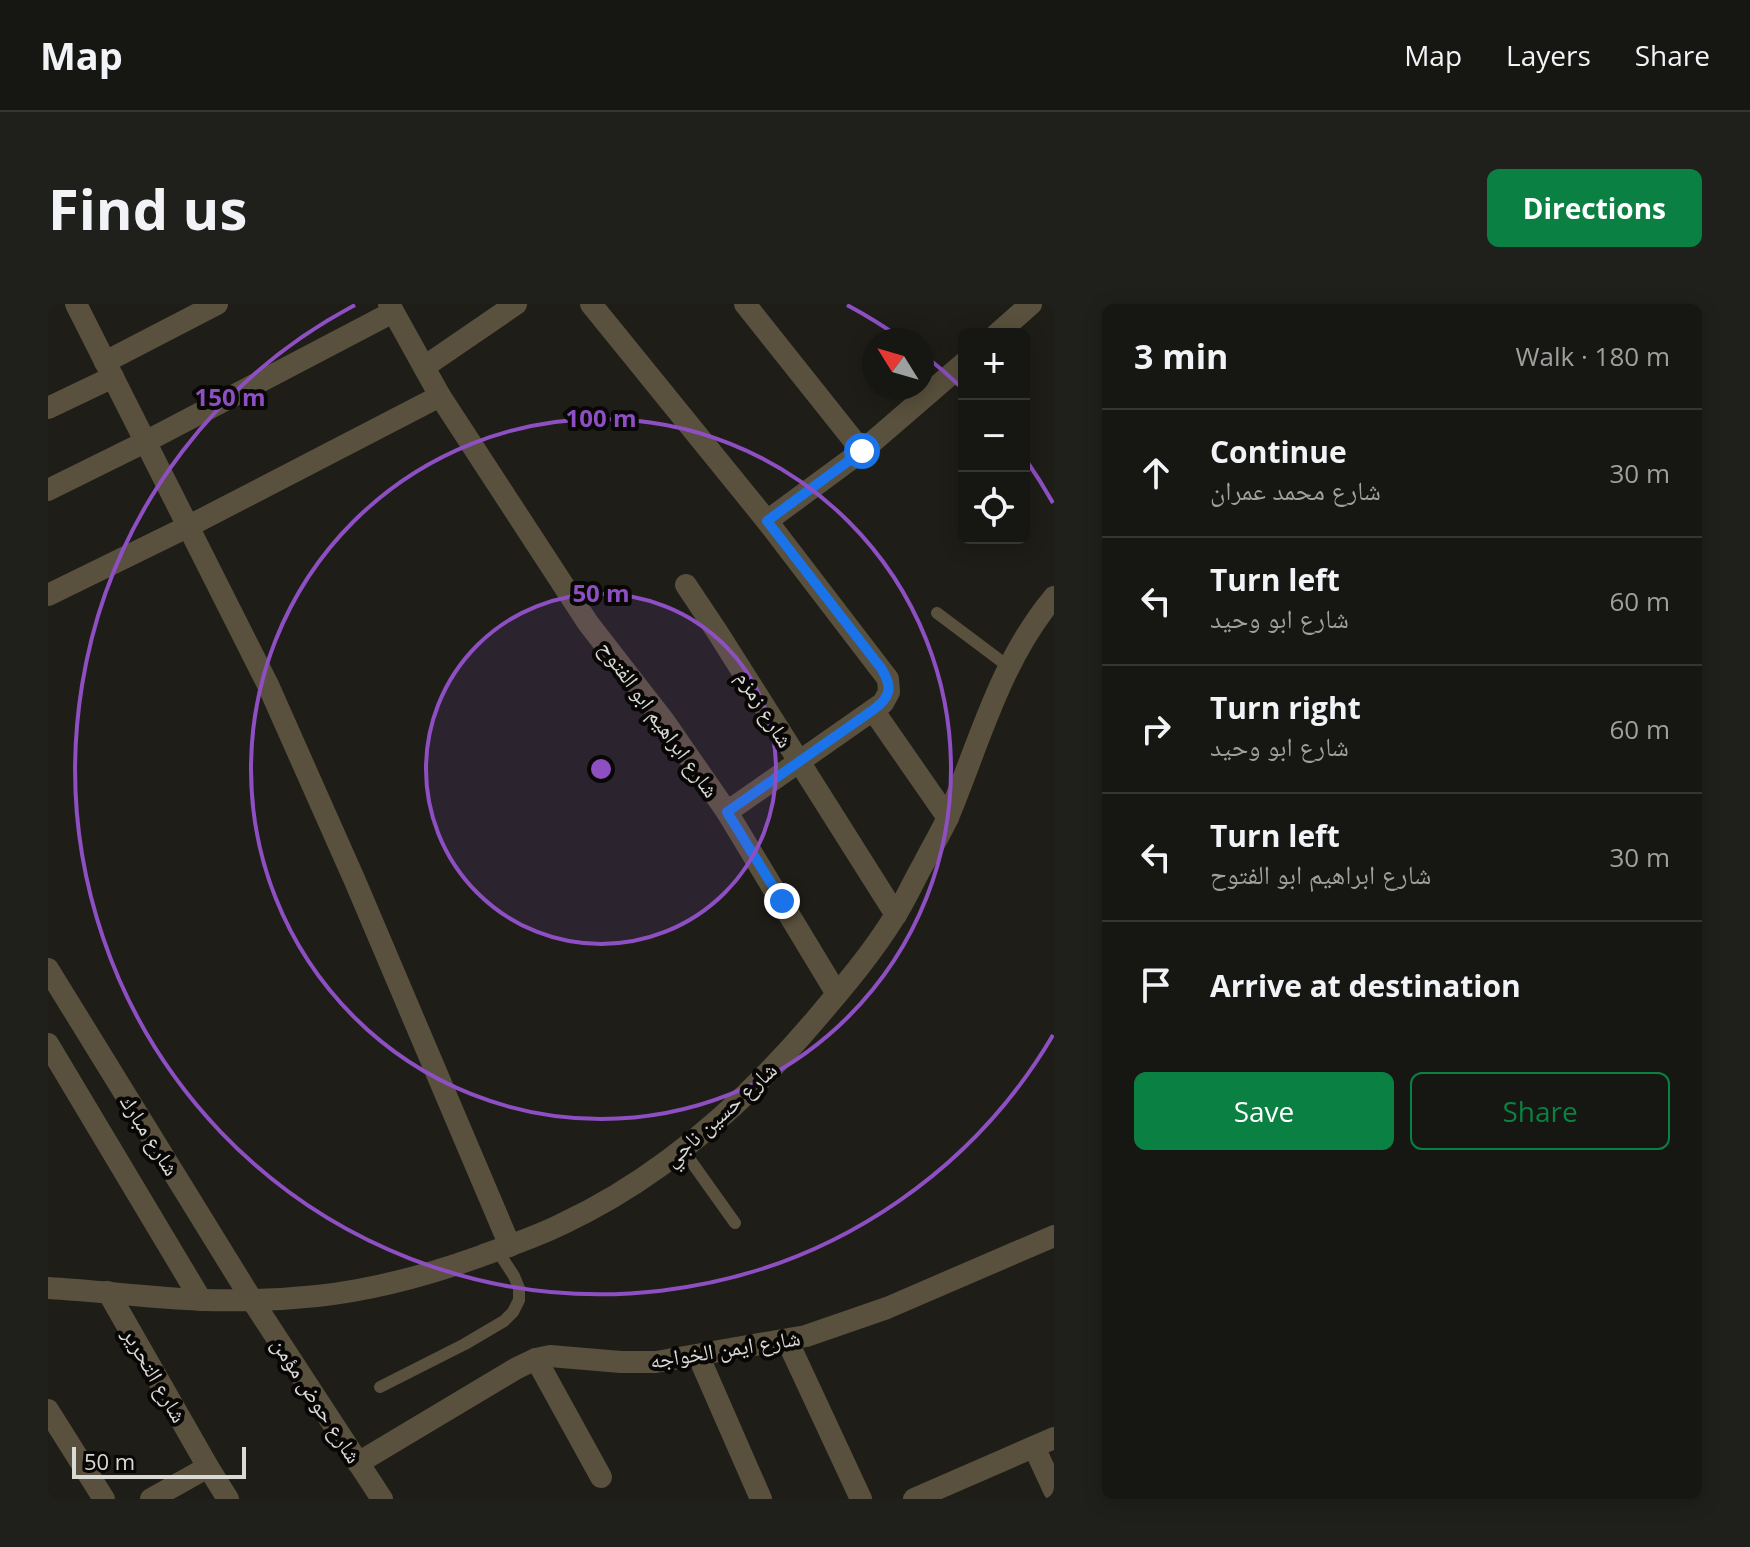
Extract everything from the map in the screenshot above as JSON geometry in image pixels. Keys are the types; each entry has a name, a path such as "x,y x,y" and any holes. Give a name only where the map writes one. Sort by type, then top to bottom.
{"street":[{"path":"76,304 268,685 367,910 504,1248"},
{"path":"48,408 217,304"},
{"path":"424,367 489,312 516,304"},
{"path":"591,304 767,521 888,679 889,692 883,703 727,812"},
{"path":"745,304 862,451"},
{"path":"1004,328 1031,304"},
{"path":"48,490 145,442 391,308"},
{"name":"شارع ابراهيم ابو الفتوح","path":"391,308 440,396 588,623 664,721 727,812 837,994"},
{"path":"767,521 862,451 958,368"},
{"path":"48,595 440,396"},
{"name":"شارع زمزم","path":"686,585 896,915"},
{"name":"شارع حسين ناجي","path":"48,1288 201,1300 252,1300 320,1296 385,1284 448,1268 563,1224 613,1198 661,1167 706,1132 787,1053 871,951 896,915 948,818 994,697 1009,667 1052,603"},
{"path":"873,710 948,818"},
{"name":"شارع مبارك","path":"48,969 252,1300"},
{"name":"شارع مبارك","path":"48,1044 201,1300"},
{"name":"شارع ايمن الخواجه","path":"358,1463 536,1359 565,1356 656,1362 787,1340 887,1308 1054,1236"},
{"name":"شارع التحرير","path":"108,1292 228,1499"},
{"name":"شارع حوض مؤمن","path":"252,1300 382,1499"},
{"path":"787,1340 861,1499"},
{"path":"698,1355 761,1499"},
{"path":"536,1359 601,1477"},
{"path":"49,1414 104,1499"},
{"path":"914,1499 1044,1442 1054,1490"},
{"path":"151,1499 208,1467"}],"lane":[{"path":"937,613 1009,667"},
{"path":"683,1150 735,1223"},
{"path":"380,1387 465,1344 504,1321 513,1312 519,1300 519,1288 504,1248"}],"route":[{"path":"782,901 727,812 883,703 889,692 888,679 881,668 767,521 862,451"}]}
